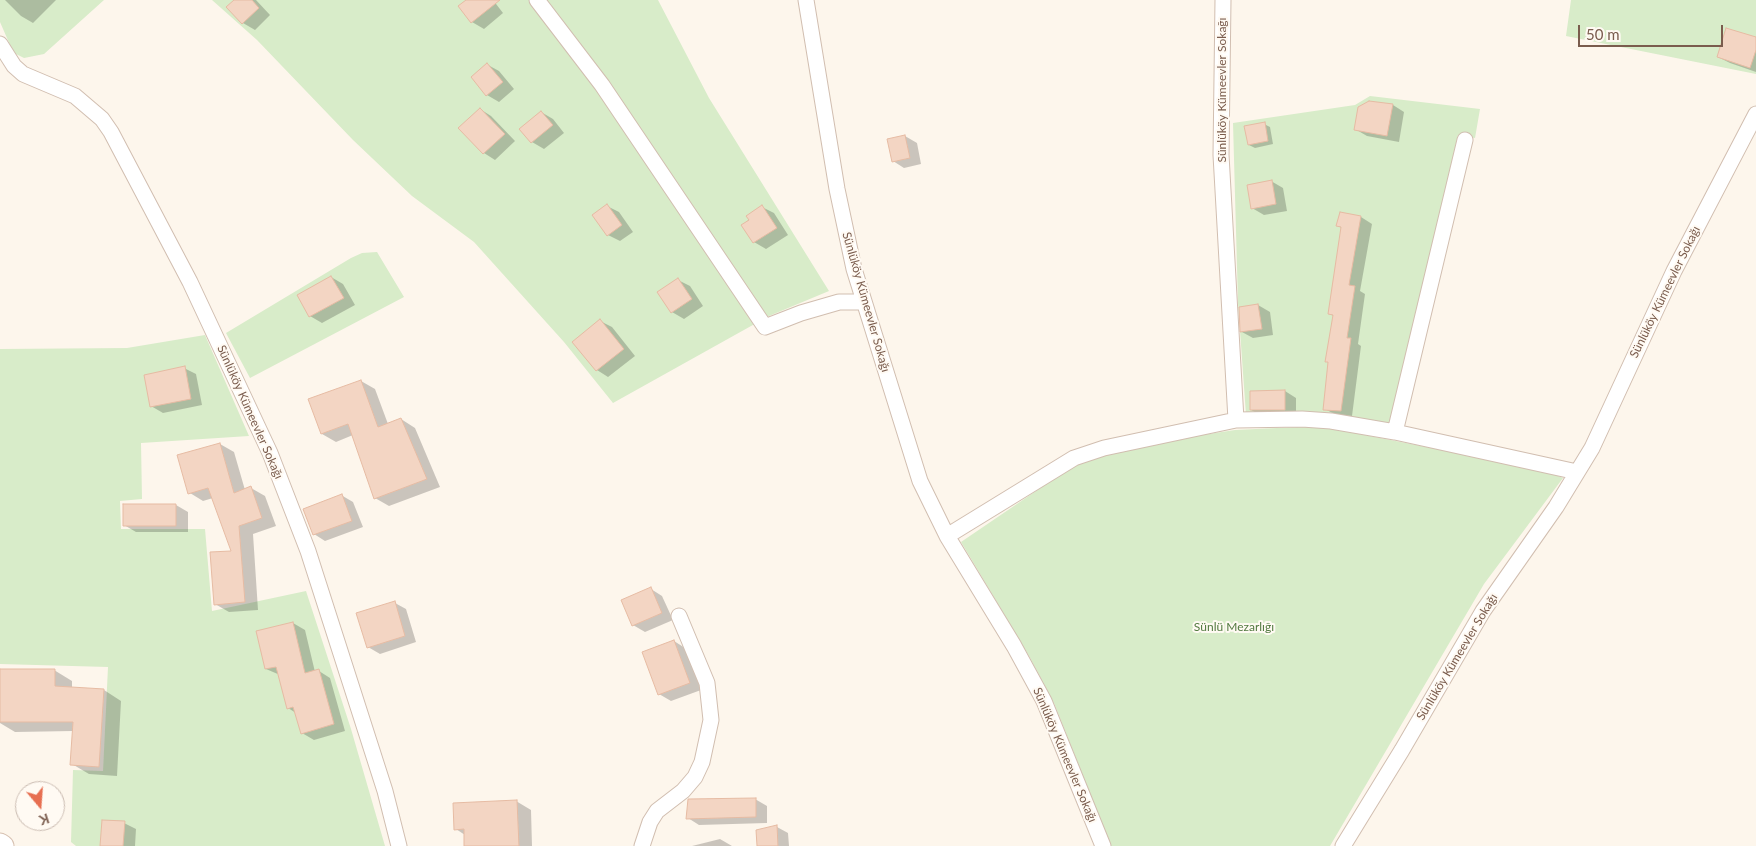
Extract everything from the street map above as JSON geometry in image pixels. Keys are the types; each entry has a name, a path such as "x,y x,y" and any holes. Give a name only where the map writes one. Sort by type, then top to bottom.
{"street":[{"path":"536,0 571,42 602,85 765,327 801,313 839,302 864,302"},
{"name":"Sünlüköy Kümeevler Sokağı","path":"806,0 837,189 864,302 920,482 947,536 1014,646 1044,701 1103,846"},
{"name":"Sünlüköy Kümeevler Sokağı","path":"1223,0 1220,155 1236,420"},
{"name":"Sünlüköy Kümeevler Sokağı","path":"0,44 14,66 24,74 75,96 102,119 115,138 190,282 270,453 308,551 385,791 399,846"},
{"name":"Sünlüköy Kümeevler Sokağı","path":"1343,846 1402,750 1483,611 1578,472 1605,422 1674,271 1756,114"},
{"path":"1395,432 1464,140"},
{"path":"947,536 1074,458 1112,446 1236,420 1319,419 1395,432 1578,472"},
{"path":"642,846 650,822 656,812 684,791 695,778 702,762 711,720 707,684 679,616"}],"green space":[{"path":"0,0 104,0 44,54 24,58 16,54 10,45 0,22"},
{"path":"212,0 658,0 709,98 829,291 769,316 613,403 564,342 474,242 412,196 353,140 257,40"},
{"path":"1571,0 1756,0 1756,74 1566,36"},
{"path":"1370,96 1480,109 1475,138 1458,135 1389,426 1246,415 1238,303 1233,123 1355,105"},
{"path":"377,252 404,297 250,378 226,333 351,258 362,253"},
{"path":"205,335 249,436 141,443 142,499 120,501 121,529 205,529 212,611 306,591 351,729 385,846 76,846 71,842 73,770 103,771 108,667 0,664 0,349 127,348"},
{"name":"Sünlü Mezarlığı","path":"1319,426 1544,470 1563,478 1484,584 1330,846 1111,846 1054,703 1029,656 961,542 1081,462 1106,454 1175,439 1235,430"}],"building":[{"path":"234,0 252,0 259,8 242,24 226,7"},
{"path":"466,0 500,0 471,23 458,6"},
{"path":"1726,28 1756,37 1756,50 1750,68 1717,57"},
{"path":"487,63 503,82 486,96 471,77"},
{"path":"1369,101 1393,104 1387,136 1354,130 1358,107"},
{"path":"480,108 505,134 483,154 458,128"},
{"path":"541,111 553,125 531,143 519,129"},
{"path":"1265,122 1268,141 1248,145 1244,126"},
{"path":"905,135 910,158 892,162 887,139"},
{"path":"1272,180 1276,204 1251,209 1247,185"},
{"path":"607,204 622,225 607,236 592,215"},
{"path":"762,205 777,228 753,243 741,225 749,220 746,216"},
{"path":"1340,212 1361,216 1349,285 1355,286 1347,338 1351,338 1341,411 1323,410 1328,362 1325,362 1333,315 1328,314 1341,227 1336,226"},
{"path":"331,276 344,298 309,317 297,295"},
{"path":"678,278 692,299 671,313 657,292"},
{"path":"1258,304 1262,329 1240,332 1239,307"},
{"path":"600,319 624,349 596,371 572,342"},
{"path":"185,366 191,399 150,407 144,375"},
{"path":"361,380 378,427 401,418 427,479 374,499 348,424 321,434 308,399"},
{"path":"1285,390 1285,410 1250,410 1250,391"},
{"path":"220,443 234,493 251,486 262,518 239,526 245,602 214,605 210,552 231,551 208,488 188,494 177,455"},
{"path":"342,494 352,521 313,535 303,509"},
{"path":"123,504 176,504 176,526 123,526"},
{"path":"651,587 662,613 632,626 621,600"},
{"path":"395,601 405,636 367,648 356,613"},
{"path":"293,622 305,673 319,669 334,724 301,734 293,707 287,709 276,667 265,669 256,631"},
{"path":"674,640 690,683 658,695 642,652"},
{"path":"0,669 55,669 55,686 104,689 99,767 70,765 73,722 0,722"},
{"path":"756,798 756,817 686,819 688,799"},
{"path":"517,800 519,846 464,846 464,829 454,830 453,803"},
{"path":"102,820 125,821 123,846 100,846"},
{"path":"777,825 778,846 757,846 756,830"}]}
